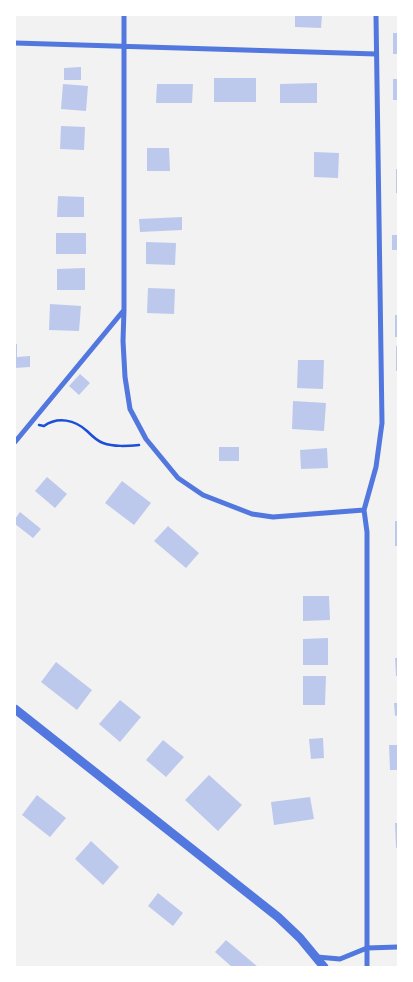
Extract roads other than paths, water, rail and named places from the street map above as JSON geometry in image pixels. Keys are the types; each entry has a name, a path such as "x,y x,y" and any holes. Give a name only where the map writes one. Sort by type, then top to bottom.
{"street":[{"path":"124,15 123,341 125,377 130,409 146,439 178,478 203,495 252,514 274,516 364,510"},
{"path":"367,967 367,532 364,510 376,467 382,424 376,15"},
{"path":"15,43 376,54"},
{"path":"15,442 124,310"},
{"path":"15,709 278,917 300,938 324,967"},
{"path":"317,957 340,959 367,948 398,947"}]}
